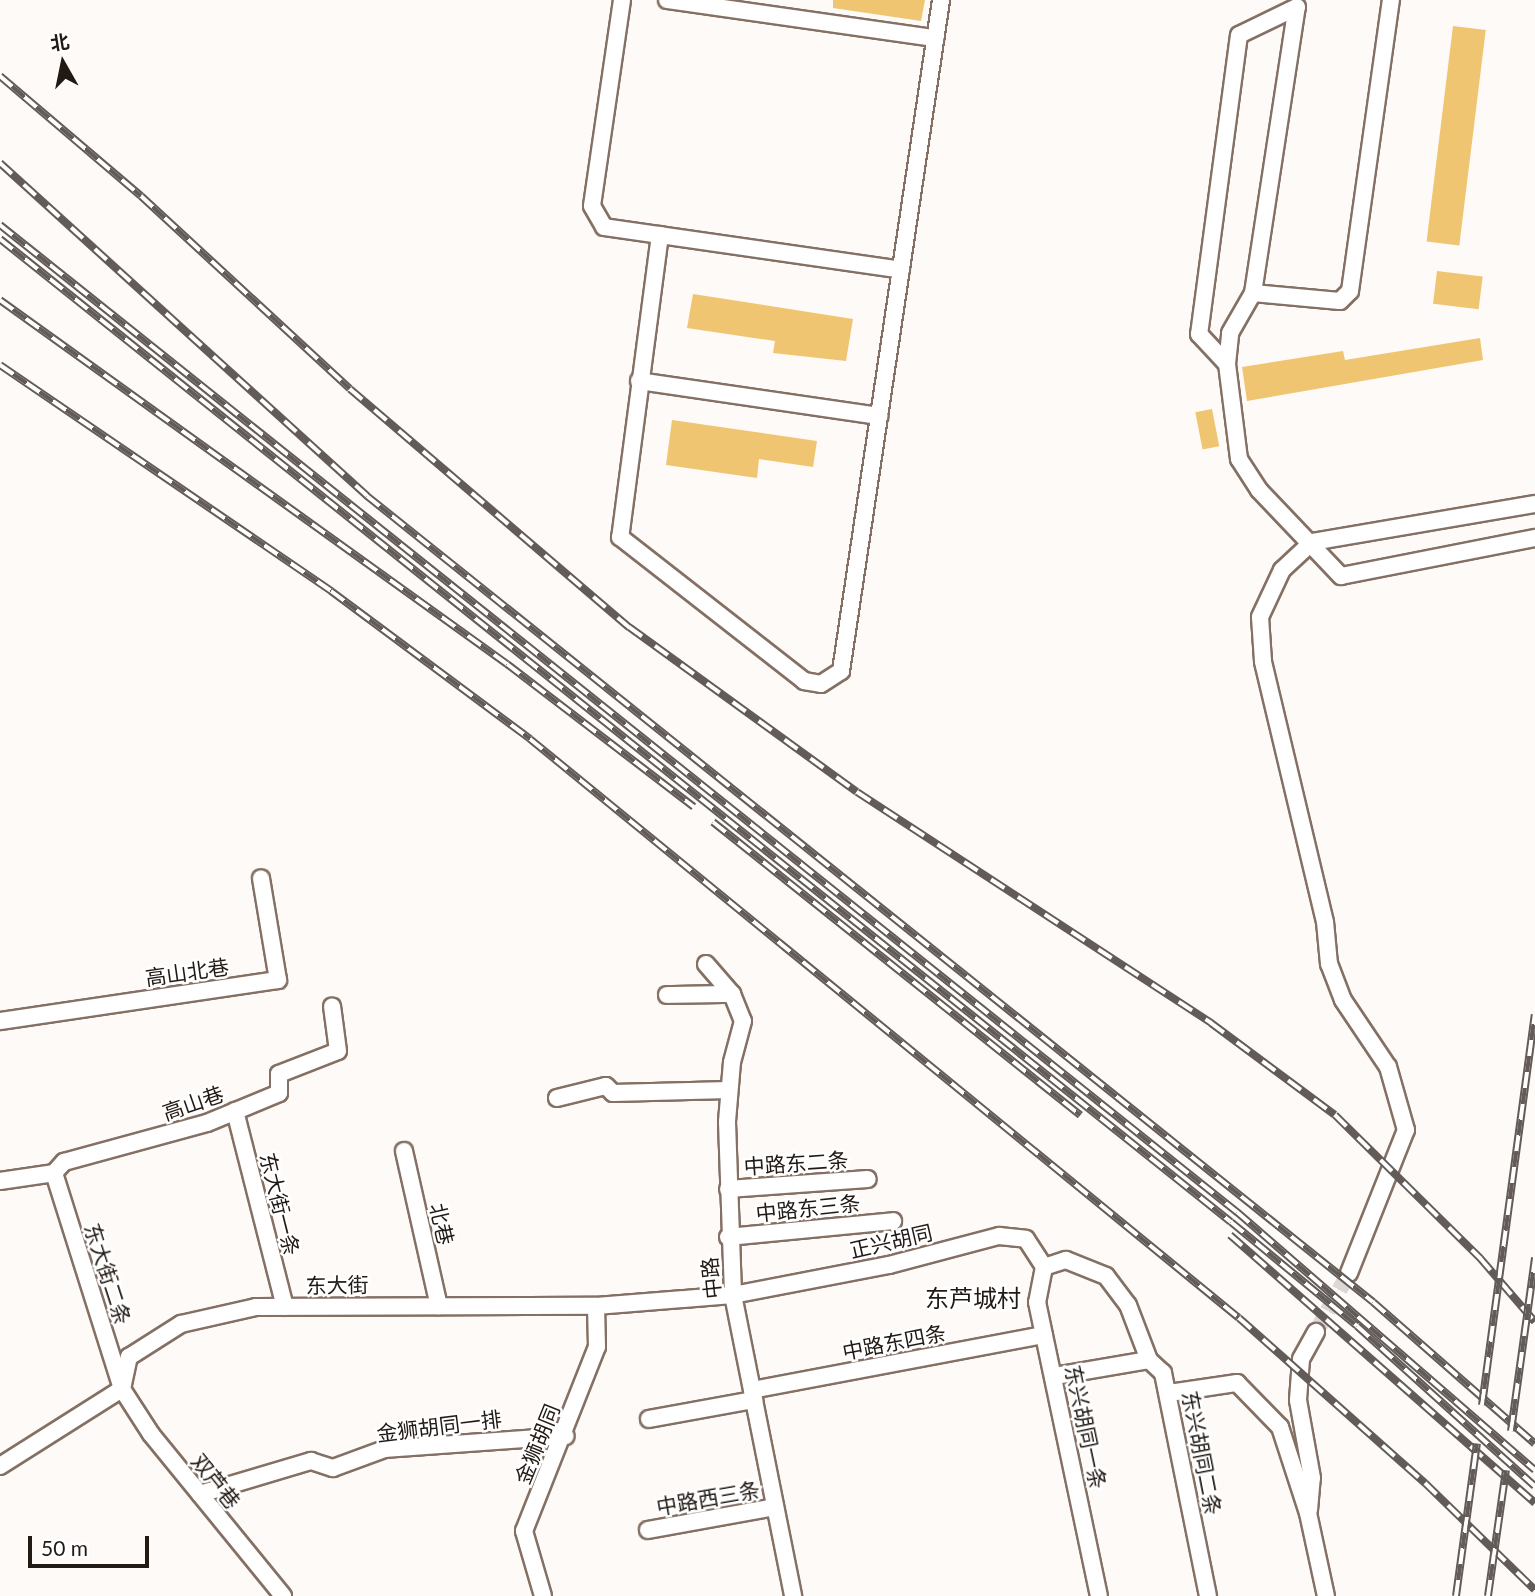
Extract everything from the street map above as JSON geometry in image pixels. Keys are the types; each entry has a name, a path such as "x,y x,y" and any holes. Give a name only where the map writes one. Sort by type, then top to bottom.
{"street":[{"path":"622,0 592,206 604,227 901,270"},
{"path":"667,0 935,38"},
{"path":"786,17 788,0"},
{"path":"660,235 620,537 804,681 821,684 841,671 941,0"},
{"path":"1253,293 1340,302 1350,291 1391,0"},
{"path":"1302,3 1253,293 1230,333 1227,364 1239,459 1259,490 1312,542 1341,576 1535,538"},
{"path":"1227,364 1199,334 1239,35 1302,3"},
{"path":"639,381 879,416"},
{"path":"1349,1273 1406,1130 1388,1067 1343,1000 1329,964 1325,922 1262,661 1260,617 1282,570 1312,542 1535,504"},
{"name":"高山北巷","path":"0,1021 278,980 261,878"},
{"name":"中路","path":"706,964 732,994 743,1021 729,1090 727,1189 733,1295 793,1596"},
{"path":"667,995 732,994"},
{"name":"高山巷","path":"0,1181 54,1173 64,1162 235,1111 279,1093 279,1074 338,1051 332,1006"},
{"path":"557,1098 606,1086 613,1093 729,1090"},
{"name":"东大街一条","path":"235,1111 285,1307"},
{"name":"北巷","path":"404,1151 439,1306"},
{"name":"东大街二条","path":"54,1173 122,1389"},
{"name":"中路东二条","path":"727,1189 869,1179"},
{"name":"中路东三条","path":"728,1237 893,1221"},
{"name":"正兴胡同","path":"733,1295 999,1236 1026,1239 1044,1267"},
{"name":"东兴胡同二条","path":"1044,1267 1066,1259 1106,1276 1128,1305 1149,1360 1163,1373 1208,1596"},
{"name":"东兴胡同一条","path":"1044,1267 1037,1302 1055,1376 1099,1596"},
{"name":"东大街","path":"122,1389 129,1357 181,1324 256,1307 596,1306 733,1295"},
{"name":"金狮胡同","path":"543,1596 524,1531 566,1436 597,1347 596,1306"},
{"path":"1308,1513 1312,1478 1298,1400 1301,1359 1316,1332"},
{"name":"中路东四条","path":"649,1419 1044,1335"},
{"path":"1055,1376 1149,1360"},
{"path":"1169,1393 1237,1383 1280,1427 1308,1513 1326,1596"},
{"path":"0,1466 122,1389"},
{"name":"双芦巷","path":"122,1389 200,1494 283,1596"},
{"name":"金狮胡同一排","path":"200,1494 311,1461 333,1468 385,1449 566,1436"},
{"name":"中路西三条","path":"648,1530 775,1507"}],"building":[{"path":"833,0 925,0 921,21 833,8"},
{"path":"1453,26 1486,30 1459,245 1427,241"},
{"path":"1437,271 1483,277 1479,309 1433,304"},
{"path":"693,294 853,319 846,361 773,353 775,341 687,328"},
{"path":"1480,338 1483,360 1247,401 1242,367 1343,351 1345,360"},
{"path":"1212,409 1219,446 1203,450 1195,412"},
{"path":"672,420 817,441 813,467 759,459 757,478 666,465"}],"tunnel":[{"path":"1316,1332 1349,1273"}],"railway":[{"path":"0,76 141,196 350,389 629,627 857,792 1211,1023 1335,1115 1480,1258 1535,1322"},
{"path":"0,163 367,496 1373,1302 1535,1444"},
{"path":"0,225 1237,1212 1535,1470"},
{"path":"0,239 1231,1222 1357,1326 1535,1486"},
{"path":"0,300 507,664 694,807"},
{"path":"0,365 331,591 530,739 1239,1318 1425,1483 1535,1590"},
{"path":"713,822 1080,1115"},
{"path":"1482,1405 1535,1015"},
{"path":"1230,1235 1535,1503"},
{"path":"1511,1431 1535,1258"},
{"path":"1456,1596 1477,1443"},
{"path":"1488,1596 1506,1470"}],"district":[{"name":"东芦城村","path":"973,1298"}]}
